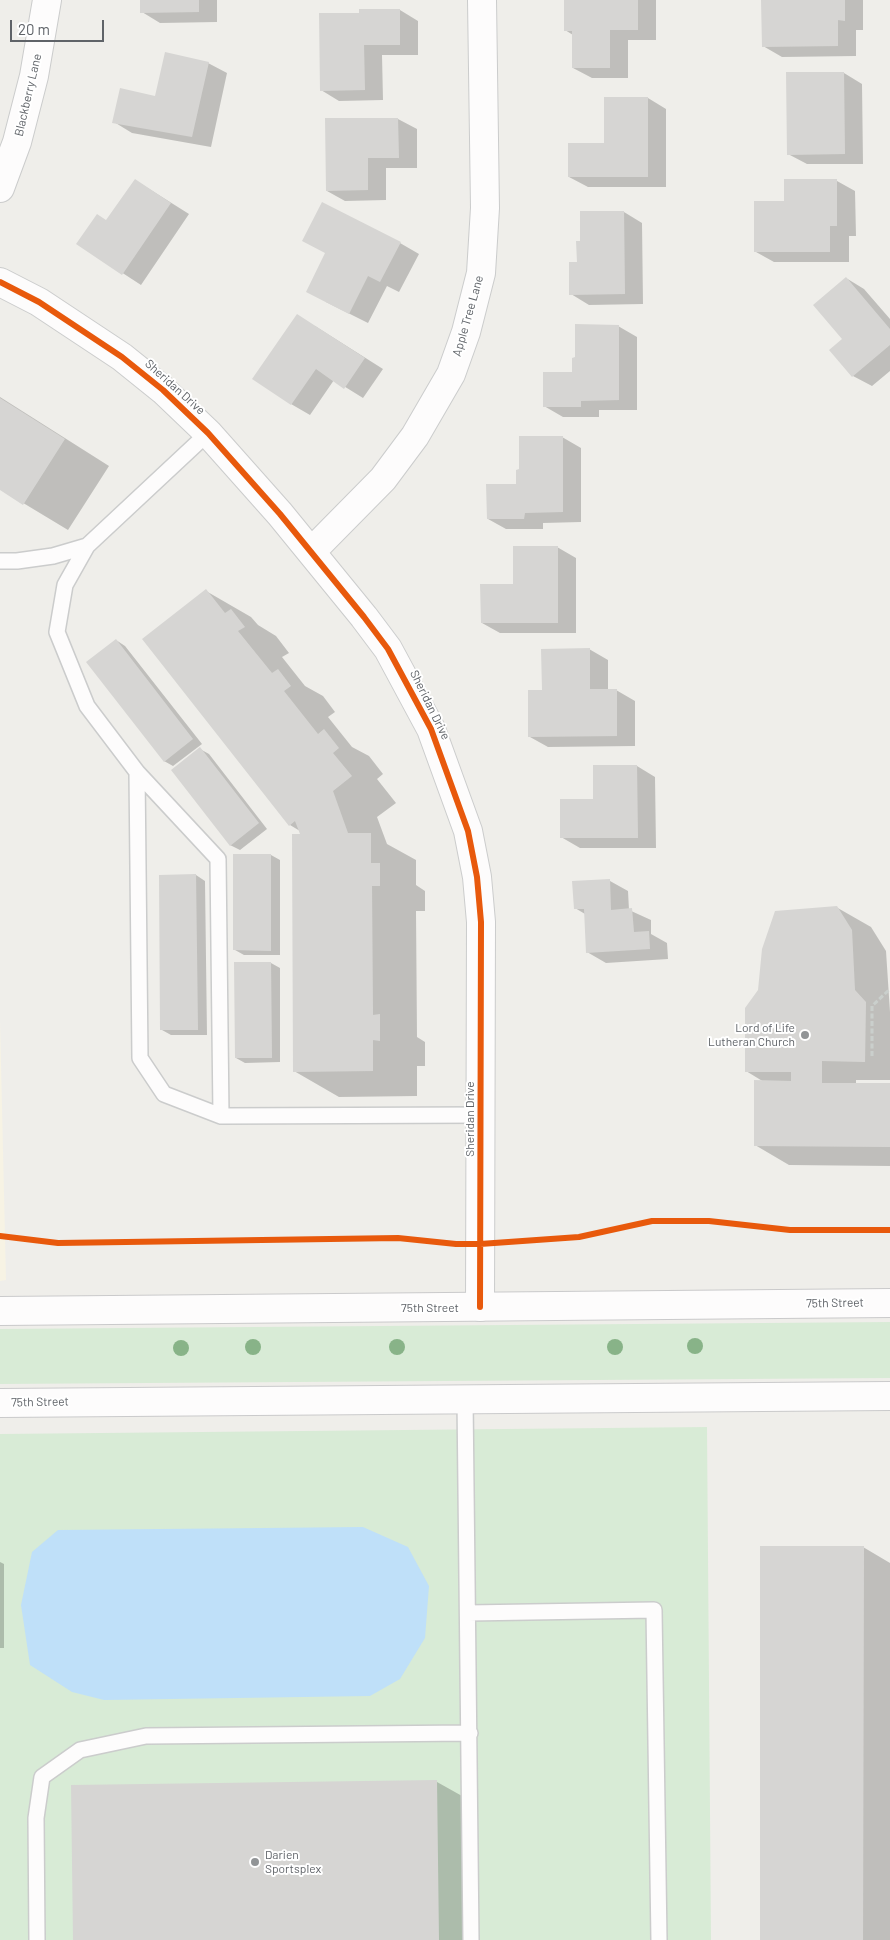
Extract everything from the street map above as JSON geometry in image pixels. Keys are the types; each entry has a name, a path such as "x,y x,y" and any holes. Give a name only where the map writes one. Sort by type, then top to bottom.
{"street":[{"name":"Blackberry Lane","path":"0,188 17,142 34,76 47,0"},
{"name":"Apple Tree Lane","path":"311,552 383,479 415,436 450,374 466,332 481,273 485,208 482,0"},
{"name":"Sheridan Drive","path":"0,282 68,320 122,356 163,390 208,433 311,552 364,617 388,649 432,729 468,830 477,876 481,922 480,1308"},
{"name":"75th Street","path":"0,1311 890,1303"},
{"name":"75th Street","path":"0,1402 890,1396"}],"lane":[{"path":"208,433 87,546 65,585 57,632 86,706 136,772 218,860 221,1116"},
{"path":"0,561 17,561 53,556 87,546"},
{"path":"136,772 140,1058 164,1094 221,1116 482,1115"},
{"path":"465,1398 472,1940"},
{"path":"468,1613 654,1610 660,1940"},
{"path":"37,1940 36,1818 42,1777 80,1750 146,1736 470,1732"}],"path":[{"path":"872,1056 872,1006 890,989"}],"shaded area":[{"path":"0,1021 6,1280 0,1281"}],"green space":[{"path":"890,1322 890,1378 0,1384 0,1329"},
{"path":"707,1427 711,1940 0,1940 0,1434"}],"water":[{"path":"363,1527 408,1547 429,1586 425,1638 400,1679 370,1696 104,1700 72,1692 30,1665 21,1605 32,1552 58,1530"}],"building":[{"path":"140,0 199,0 199,12 140,13"},
{"path":"564,0 638,0 638,30 610,30 610,68 572,68 572,31 564,31"},
{"path":"761,0 845,0 845,21 838,20 838,46 762,47"},
{"path":"359,9 400,9 400,45 364,45 365,90 320,91 319,13 359,13"},
{"path":"165,52 209,62 192,137 112,123 120,88 155,96"},
{"path":"786,72 844,72 845,154 787,155"},
{"path":"604,97 648,97 648,177 568,177 568,143 604,143"},
{"path":"325,118 398,118 399,158 368,158 368,190 326,191"},
{"path":"135,179 171,203 122,275 76,244 97,214 106,220"},
{"path":"784,179 837,179 837,226 830,226 830,252 754,252 754,201 784,201"},
{"path":"322,202 401,242 380,282 368,276 349,314 306,292 325,253 302,241"},
{"path":"580,211 624,211 625,294 569,295 569,262 577,262 576,241 580,241"},
{"path":"846,277 890,329 890,345 852,377 829,350 842,339 813,305"},
{"path":"297,314 365,358 344,389 316,369 291,405 252,379"},
{"path":"575,324 619,325 619,400 581,401 581,407 543,407 543,372 572,372 572,358 575,357"},
{"path":"0,398 65,439 23,505 0,490"},
{"path":"519,436 563,436 563,512 525,513 524,519 487,519 486,484 516,484 516,470 519,469"},
{"path":"513,546 558,546 558,623 481,623 480,584 513,584"},
{"path":"206,589 225,613 231,609 245,627 238,631 272,673 278,669 291,686 284,691 318,734 324,729 339,748 333,753 352,776 333,791 348,833 371,833 371,863 380,863 380,886 372,886 373,1015 380,1014 380,1041 373,1040 373,1071 293,1072 292,834 300,834 295,821 289,826 142,639"},
{"path":"116,639 193,739 164,762 86,662"},
{"path":"590,648 590,689 617,689 617,736 528,737 528,690 542,690 541,649"},
{"path":"200,747 259,823 230,846 171,770"},
{"path":"593,765 637,765 638,838 560,838 560,799 593,799"},
{"path":"233,854 271,854 271,951 233,950"},
{"path":"196,874 198,1030 160,1030 159,875"},
{"path":"610,879 611,910 632,908 634,932 649,931 650,949 586,953 584,909 574,909 572,881"},
{"name":"Lord of Life Lutheran Church","path":"837,906 852,930 855,990 866,1002 865,1062 822,1061 822,1083 890,1083 890,1147 754,1146 754,1080 791,1081 791,1072 745,1072 745,1008 758,990 762,949 775,911"},
{"path":"234,962 271,962 272,1058 235,1058"},
{"path":"760,1546 864,1546 863,1940 760,1940"},
{"name":"Darien Sportsplex","path":"437,1780 439,1940 73,1940 71,1785"}],"cycle path":[{"path":"0,282 39,302 122,357 163,390 208,433 280,514 364,617 388,649 431,729 468,831 477,877 481,922 480,1307"},
{"path":"0,1236 58,1243 398,1238 456,1244 480,1244 579,1237 652,1221 709,1221 790,1230 890,1230"}],"place":[{"name":"Lord of Life Lutheran Church","path":"805,1035"},
{"name":"Darien Sportsplex","path":"255,1862"}]}
